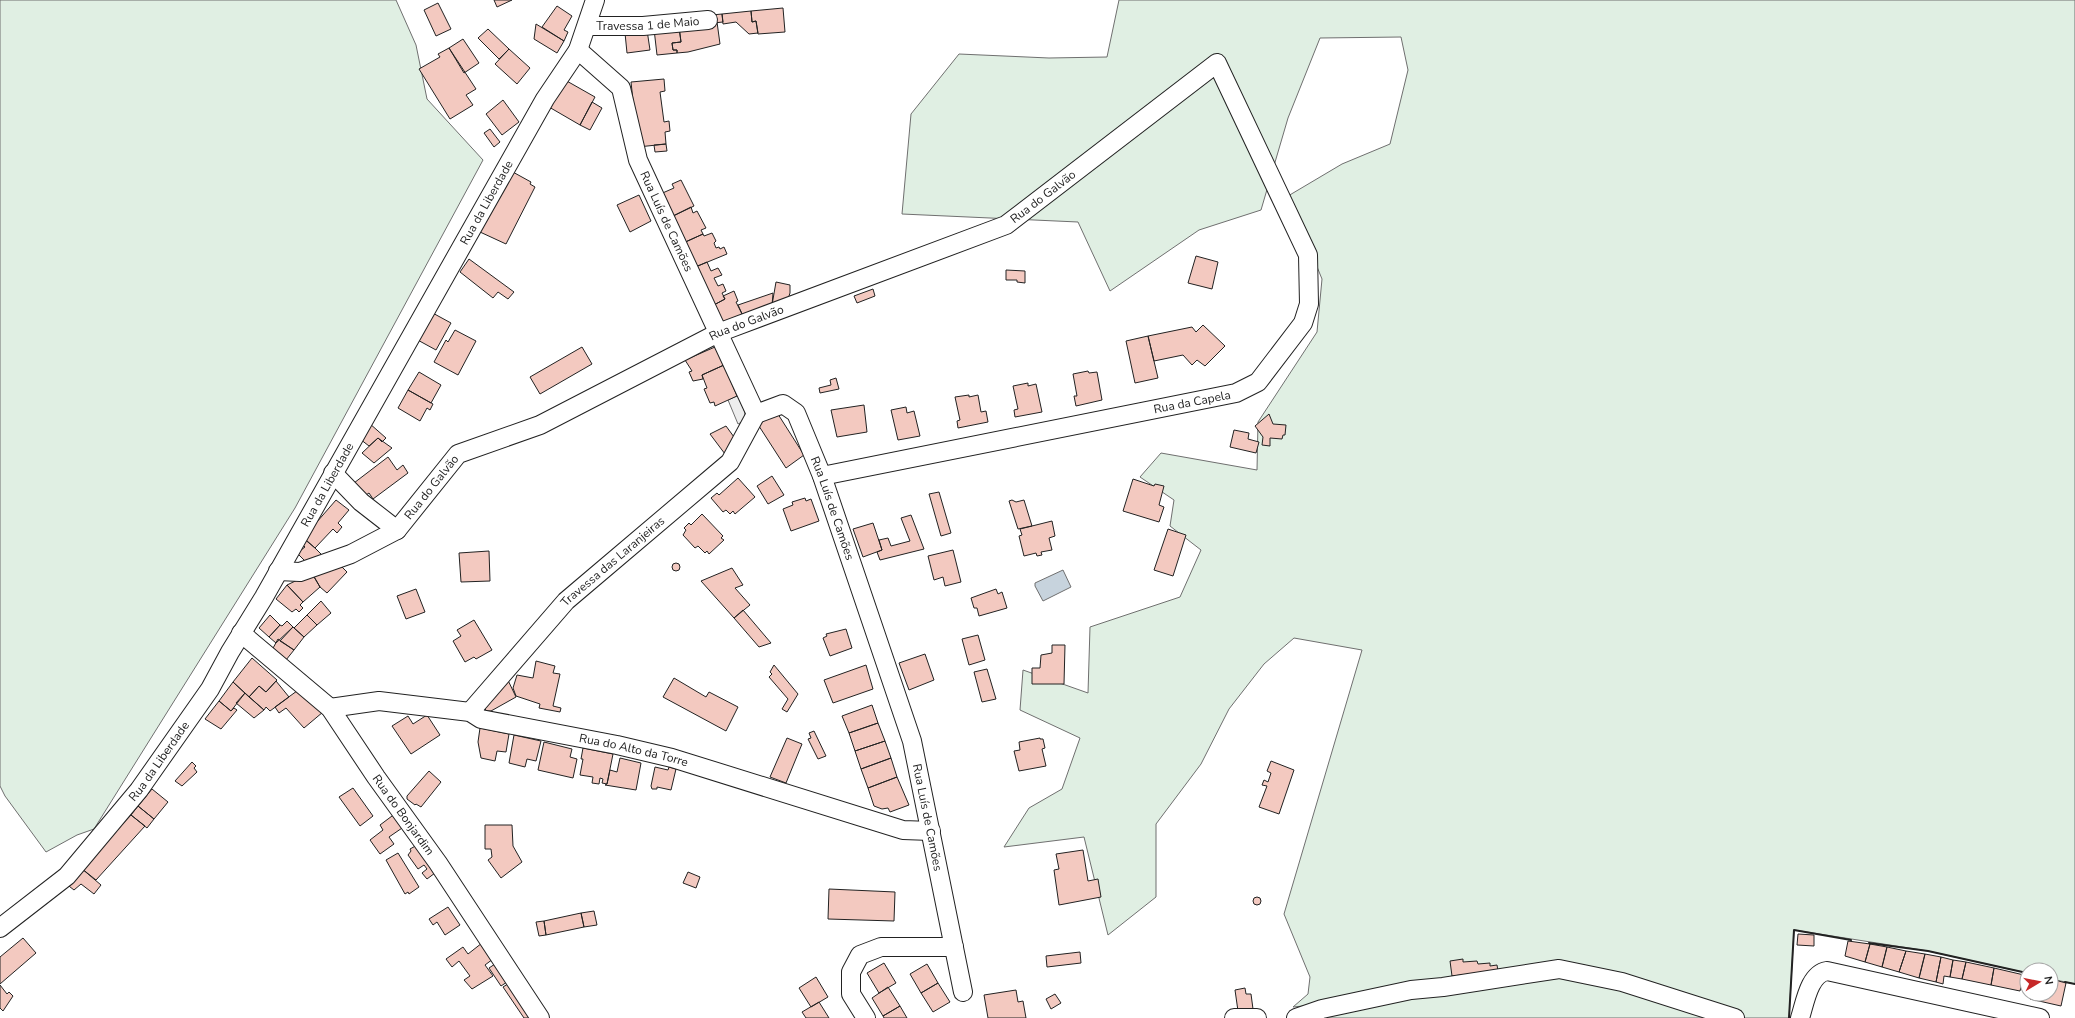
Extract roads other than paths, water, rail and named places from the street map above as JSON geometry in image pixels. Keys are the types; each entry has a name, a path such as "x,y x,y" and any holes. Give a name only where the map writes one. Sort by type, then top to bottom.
{"street":[{"name":"Rua da Liberdade","path":"0,928 67,876 139,790 210,689 545,99 578,50 588,26 595,0"},
{"name":"Travessa 1 de Maio","path":"588,26 643,26 708,20"},
{"name":"Rua Luís de Camões","path":"578,50 621,88 638,160 756,414 783,404 796,413 822,476 912,741 963,992"},
{"name":"Rua do Galvão","path":"278,571 300,572 351,554 397,530 458,454 540,425 718,333 1006,225 1216,63"},
{"name":"Rua da Capela","path":"822,476 1236,393 1258,382 1303,323 1309,304 1308,255 1216,63"},
{"name":"Travessa das Laranjeiras","path":"470,712 566,602 730,462 756,414"},
{"path":"333,473 361,502 397,530"},
{"name":"Rua do Bonjardim","path":"241,633 330,708 376,777 438,862 540,1018"},
{"name":"Rua do Alto da Torre","path":"330,708 379,701 470,712 481,719 617,745 672,758 903,830 931,831"},
{"path":"866,1018 851,994 851,972 860,955 881,947 954,947"},
{"path":"1296,1018 1322,1009 1411,990 1443,988 1559,969 1622,982 1736,1018"},
{"path":"1800,1018 1814,979 1820,972 1827,971 2040,1018"},
{"path":"1234,1018 1257,1018"}]}
